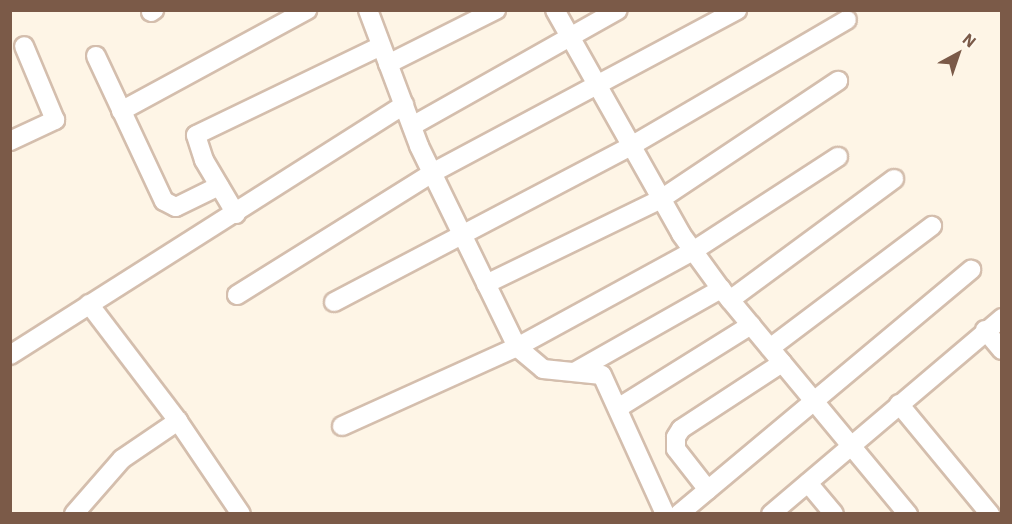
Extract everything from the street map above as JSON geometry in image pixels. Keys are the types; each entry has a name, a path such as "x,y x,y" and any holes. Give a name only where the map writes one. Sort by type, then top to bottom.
{"street":[{"path":"121,111 307,10"},
{"path":"388,64 496,10"},
{"path":"555,10 661,199 693,251 726,295 908,513"},
{"path":"411,126 618,10"},
{"path":"237,295 432,173 598,87 737,10"},
{"path":"370,11 411,126 517,347 543,369 576,370 602,375 665,513"},
{"path":"334,302 631,146 847,20"},
{"path":"10,141 47,127 55,120 24,46"},
{"path":"236,214 196,143 200,131 381,46"},
{"path":"96,56 164,201 171,207 219,186"},
{"path":"486,284 661,199 838,81"},
{"path":"10,355 236,214 404,105"},
{"path":"342,426 517,347 693,251 838,157"},
{"path":"576,370 726,295 894,179"},
{"path":"770,348 932,226"},
{"path":"679,513 971,270"},
{"path":"89,304 178,422 241,513"},
{"path":"771,513 1002,318"},
{"path":"618,408 751,325"},
{"path":"985,330 1002,350"},
{"path":"708,490 676,449 676,437 681,429 782,363"},
{"path":"899,404 990,513"},
{"path":"74,513 122,459 178,422"},
{"path":"808,483 834,513"}]}
